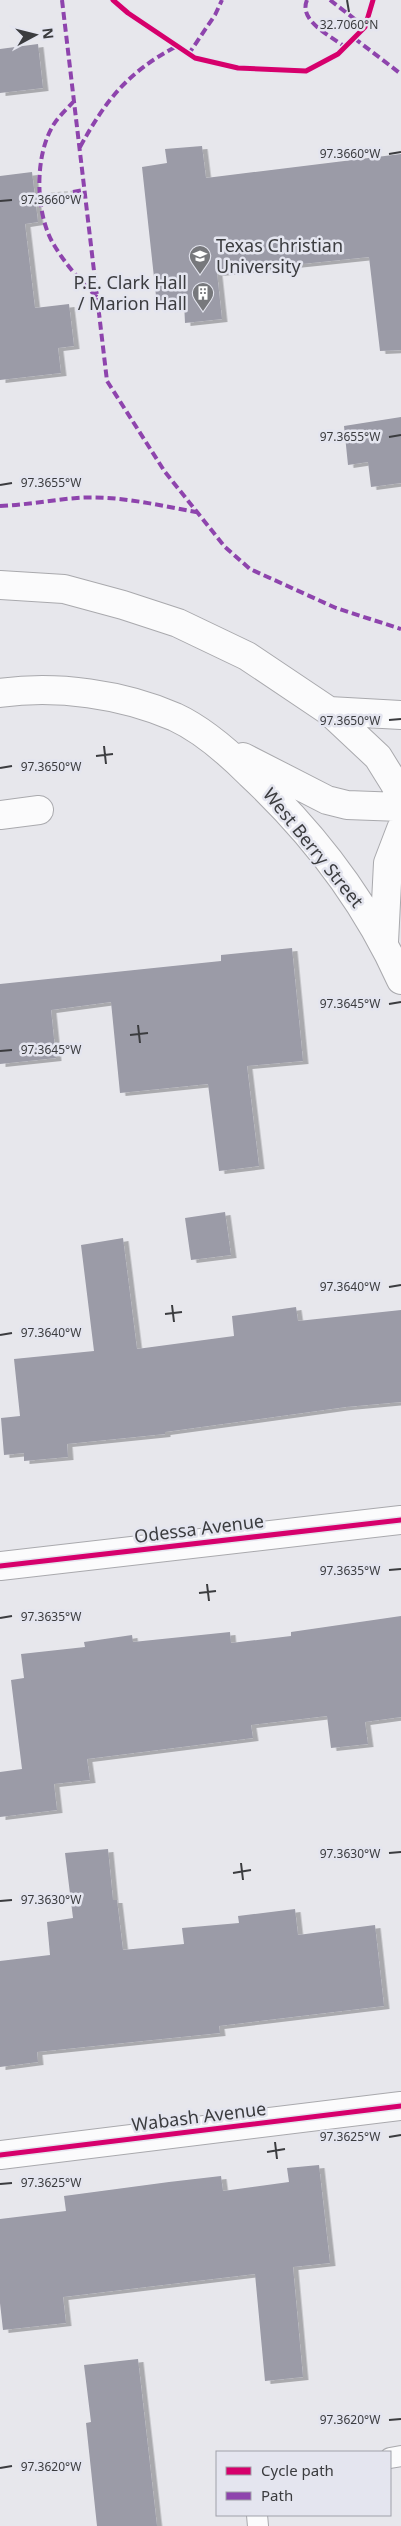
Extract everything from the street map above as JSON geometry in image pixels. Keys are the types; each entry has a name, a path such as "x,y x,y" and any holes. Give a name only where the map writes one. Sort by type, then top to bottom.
{"main road":[{"path":"0,585 64,589 178,623 248,656 329,711 378,757 401,794"},
{"name":"West Berry Street","path":"0,693 53,691 90,693 125,701 175,718 223,748 277,799 347,884 384,942 401,980"},
{"path":"329,711 401,716"},
{"path":"223,748 279,773 327,800 347,805 401,807"},
{"path":"0,815 38,810"},
{"path":"384,942 388,863 401,829"},
{"name":"Odessa Avenue","path":"0,1566 401,1520"},
{"name":"Wabash Avenue","path":"0,2155 401,2106"}],"path":[{"path":"51,194 73,192"}],"building":[{"path":"38,44 43,88 0,93 0,49"},
{"name":"P.E. Clark Hall / Marion Hall","path":"202,146 206,178 401,154 401,350 380,351 369,257 217,273 222,319 185,323 184,302 157,305 142,167 167,163 165,149"},
{"path":"32,172 38,222 25,224 35,308 69,304 74,346 58,348 61,373 0,380 0,176"},
{"path":"401,417 401,483 371,487 368,462 348,465 344,426"},
{"path":"292,948 303,1061 247,1066 259,1166 219,1171 208,1084 120,1093 111,1002 51,1010 56,1058 0,1064 0,984 221,961 221,955"},
{"path":"225,1212 231,1255 191,1260 185,1218"},
{"path":"123,1238 137,1349 234,1336 232,1316 296,1307 298,1321 401,1310 401,1402 346,1407 165,1432 165,1434 67,1444 68,1457 24,1461 24,1453 4,1455 1,1418 20,1416 14,1359 94,1351 81,1245"},
{"path":"401,1616 401,1717 365,1722 368,1744 331,1748 327,1716 251,1725 253,1738 87,1759 90,1780 54,1784 57,1810 0,1817 0,1772 22,1769 11,1680 24,1678 21,1654 85,1647 84,1642 132,1635 133,1642 230,1632 231,1643 291,1636 291,1632"},
{"path":"108,1849 113,1900 117,1900 123,1950 184,1944 182,1928 239,1923 238,1916 295,1909 298,1935 375,1925 384,2006 219,2026 220,2033 37,2052 38,2062 0,2067 0,1961 50,1955 47,1922 73,1918 65,1853"},
{"path":"319,2165 330,2263 293,2267 303,2377 265,2381 255,2274 63,2297 66,2323 3,2330 0,2303 0,2219 66,2211 64,2196 221,2176 223,2191 289,2182 287,2168"},
{"path":"138,2359 157,2526 97,2526 86,2423 91,2422 84,2365"}],"marked path":[{"path":"62,0 107,381 165,472 225,547 250,569 336,608 401,629"},
{"path":"188,55 215,15 222,0"},
{"path":"307,0 305,8 311,21 324,33 345,47"},
{"path":"330,0 365,27"},
{"path":"354,38 401,74"},
{"path":"80,147 99,115 119,89 144,67 175,47"},
{"path":"74,101 56,121 47,137 40,168 40,201 43,217 54,245 74,273 98,298"},
{"path":"73,192 84,190"},
{"path":"0,506 92,497 137,501 196,512"}],"cycle path":[{"path":"113,0 128,13 195,58 238,68 306,71 338,54 365,27 373,0"},
{"path":"0,1566 401,1520"},
{"path":"0,2155 401,2106"}],"place":[{"name":"Texas Christian University","path":"200,275"},
{"name":"P.E. Clark Hall / Marion Hall","path":"203,312"}]}
